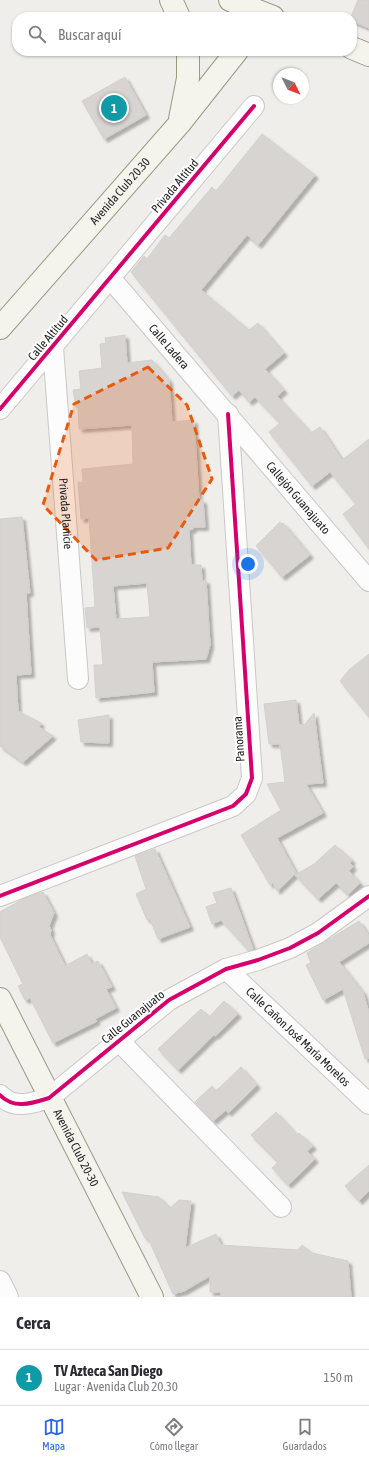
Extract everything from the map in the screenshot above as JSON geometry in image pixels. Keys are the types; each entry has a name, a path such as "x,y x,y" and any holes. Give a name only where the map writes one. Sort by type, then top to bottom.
{"main road":[{"path":"171,0 177,12"},
{"path":"230,0 260,12"},
{"path":"357,50 369,55"},
{"path":"180,122 188,78 188,56"},
{"name":"Avenida Club 20.30","path":"0,328 180,122 233,56"},
{"name":"Avenida Club 20-30","path":"0,999 49,1098 152,1297"}],"street":[{"name":"Privada Altitud","path":"111,279 254,106"},
{"name":"Calle Altitud","path":"0,409 111,279"},
{"name":"Calle Ladera","path":"111,279 228,414"},
{"name":"Privada Planicie","path":"53,347 78,679"},
{"name":"Callejón Guanajuato","path":"228,414 369,581"},
{"name":"Panorama","path":"0,896 233,806 246,794 252,778 228,414"},
{"name":"Calle Guanajuato","path":"0,1095 4,1100 18,1104 30,1104 49,1098 169,1000 226,970 290,948 318,933 369,896"},
{"name":"Calle Cañon José María Morelos","path":"226,970 369,1104"},
{"path":"119,1041 281,1207"},
{"path":"0,1281 8,1297"}],"highlighted area":[{"path":"148,367 187,405 212,479 168,548 96,560 43,505 74,404"}],"building":[{"path":"358,0 369,0 369,28 357,23 357,12 353,12"},
{"path":"125,77 146,115 104,139 82,101"},
{"path":"262,134 315,175 258,245 247,235 201,290 249,330 258,323 284,353 265,369 284,390 277,396 311,433 320,427 342,460 369,439 369,549 343,514 356,504 330,472 312,486 269,432 280,423 255,397 249,402 239,390 232,396 131,272 144,256 147,259 165,235 169,238 212,187 216,191"},
{"path":"125,335 127,363 152,360 169,380 172,422 194,420 199,500 203,500 205,527 193,527 193,529 189,530 191,565 201,565 202,581 206,580 210,645 206,659 152,662 154,692 96,698 94,665 103,665 100,627 87,628 85,608 95,607 89,518 81,519 78,482 83,483 82,469 133,464 132,425 79,429 78,407 76,407 73,390 81,389 79,371 102,368 100,344 106,343 105,338","holes":["147,583 150,617 116,619 113,586"]},
{"path":"22,517 30,593 26,593 31,674 16,675 18,711 41,723 39,727 53,736 23,762 0,746 0,519"},
{"path":"280,522 282,524 283,523 310,555 282,577 256,546"},
{"path":"369,654 369,717 340,681 349,670"},
{"path":"296,700 299,725 305,724 314,713 323,783 306,784 323,813 277,838 296,873 277,891 273,883 270,885 241,835 281,810 267,784 285,782 280,744 269,744 264,704"},
{"path":"109,715 109,743 81,742 78,720"},
{"path":"335,845 352,860 350,863 353,867 349,871 360,883 348,895 336,883 318,899 295,875 314,864"},
{"path":"155,849 190,927 158,939 150,919 147,920 136,894 146,889 135,856"},
{"path":"231,888 253,949 249,951 221,920 212,924 206,907 217,903 213,893"},
{"path":"43,892 54,913 49,926 51,930 50,935 65,966 87,954 92,964 98,961 112,987 106,989 116,1008 95,1019 97,1021 53,1043 30,998 25,1000 18,986 23,984 0,937 0,912 25,898"},
{"path":"359,921 369,936 369,943 339,962 363,992 369,1013 369,1058 365,1059 343,989 323,1000 306,965 311,963 307,953"},
{"path":"224,1001 238,1014 178,1070 158,1049 201,1009 209,1017"},
{"path":"241,1067 257,1085 228,1113 226,1110 213,1121 195,1102 212,1086 216,1091"},
{"path":"276,1112 297,1135 299,1133 313,1146 307,1151 315,1159 288,1185 272,1168 278,1162 251,1135"},
{"path":"369,1165 369,1191 359,1201 345,1186"},
{"path":"122,1192 159,1197 170,1208 179,1200 191,1201 185,1248 216,1234 221,1245 298,1250 302,1245 312,1253 348,1261 351,1297 221,1297 221,1292 210,1292 210,1276 184,1291 173,1294 148,1238 145,1238"}],"cycle path":[{"path":"0,409 254,106"},
{"path":"0,896 233,806 246,794 252,778 228,414"},
{"path":"0,1095 5,1100 17,1104 37,1102 49,1098 169,1000 226,969 258,960 290,948 318,933 369,896"}],"place":[{"name":"TV Azteca San Diego","path":"114,108"}]}
